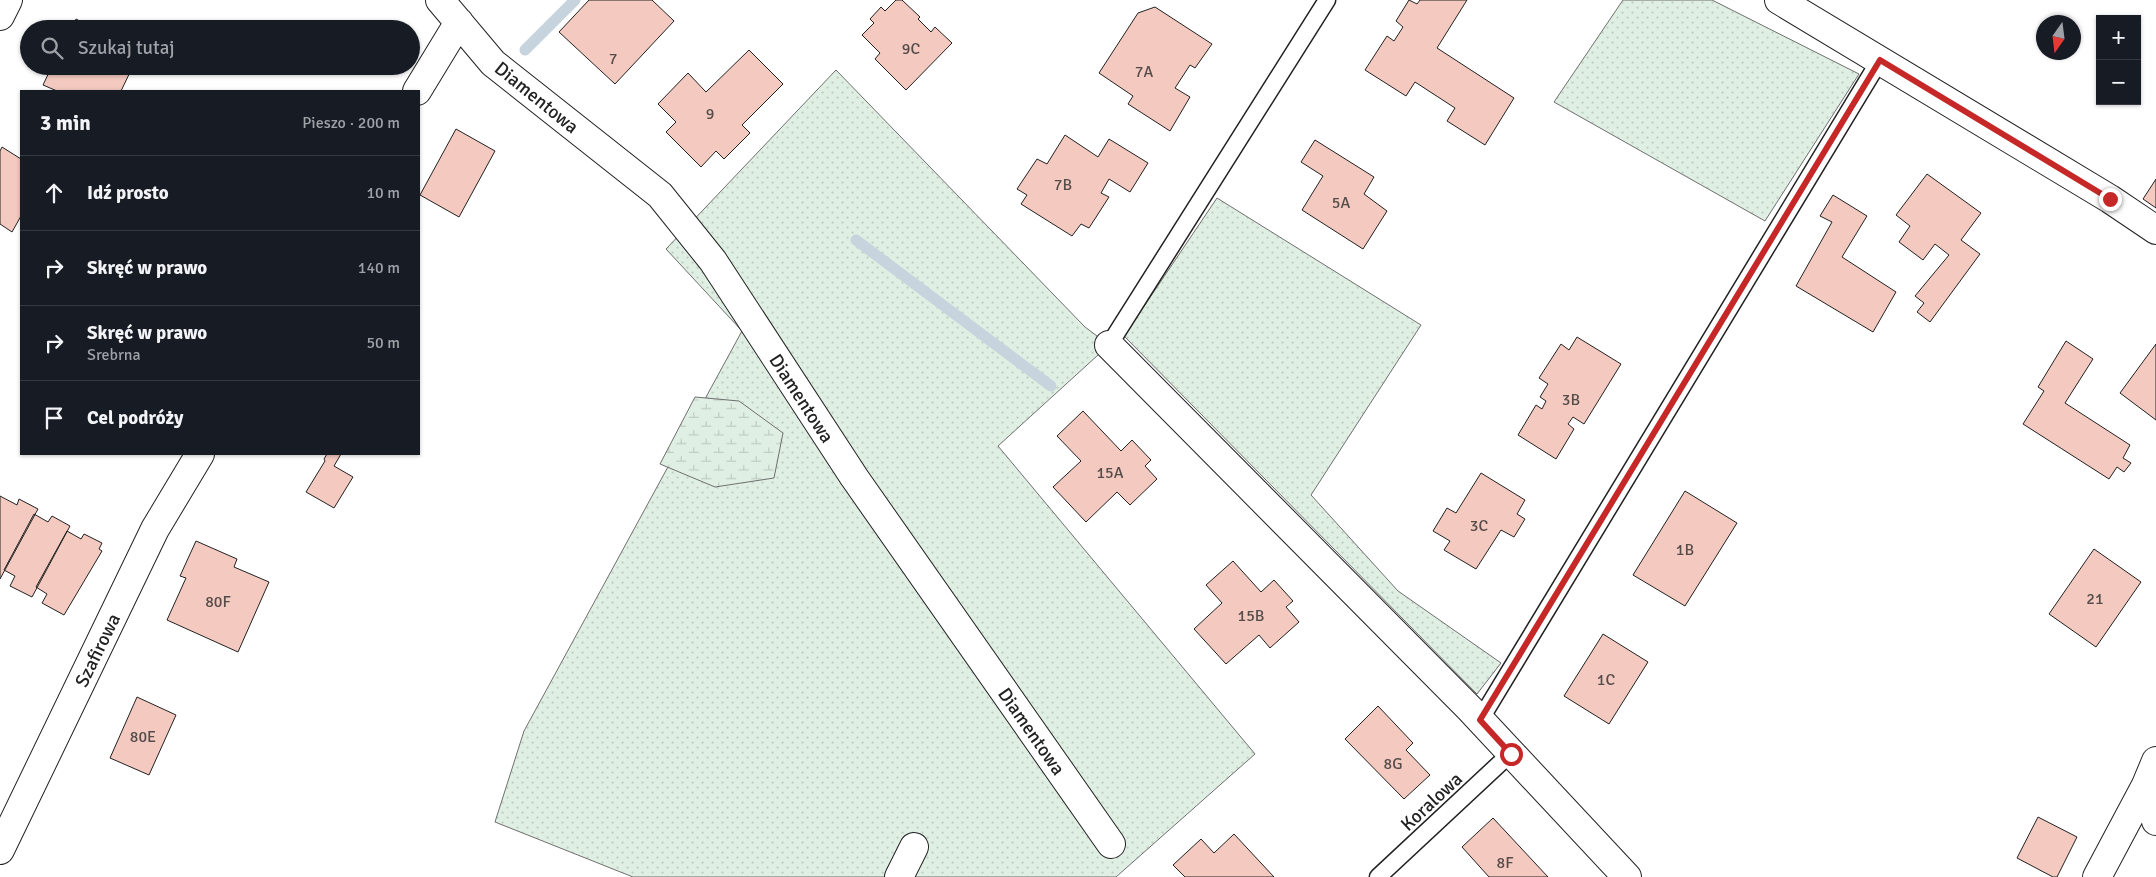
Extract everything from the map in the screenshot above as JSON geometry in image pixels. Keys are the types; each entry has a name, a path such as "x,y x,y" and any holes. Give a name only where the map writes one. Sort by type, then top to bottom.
{"street":[{"path":"0,16 8,0"},
{"name":"Diamentowa","path":"440,0 493,63 660,195 713,261 854,477 1111,844"},
{"path":"1779,0 2110,199 2156,230"},
{"path":"418,90 458,22"},
{"path":"1109,345 1480,720 1627,877"},
{"name":"Szafirowa","path":"0,850 155,529 199,455"},
{"path":"2151,773 2156,821"},
{"path":"2097,877 2151,773"},
{"path":"899,877 914,847"}],"lane":[{"path":"1109,345 1327,0"},
{"path":"1480,720 1880,60"},
{"name":"Koralowa","path":"1378,877 1511,754"}],"green space":[{"path":"1623,0 1712,0 1859,74 1765,221 1554,102"},
{"path":"836,70 1085,327 1109,345 998,446 1255,754 1116,877 633,877 495,822 524,731 742,331 666,249"},
{"path":"1217,198 1421,325 1311,495 1398,591 1501,663 1477,694 1124,336"},
{"path":"695,397 739,401 783,433 774,478 715,487 660,464"}],"building":[{"path":"589,0 652,0 674,21 615,84 559,32"},
{"path":"896,0 902,0 920,17 918,19 931,32 935,27 952,43 906,90 875,59 880,53 862,35 874,23 870,19 881,7 885,11"},
{"path":"1409,0 1417,4 1420,0 1467,0 1437,48 1514,98 1485,145 1447,121 1455,108 1415,82 1406,96 1365,70 1387,36 1394,41 1403,27 1396,21"},
{"path":"1155,7 1212,44 1195,68 1190,65 1175,88 1190,97 1170,131 1128,104 1133,96 1099,73 1138,13"},
{"path":"749,50 783,84 742,125 750,133 724,159 716,151 701,167 666,132 676,122 658,104 688,73 706,92"},
{"path":"48,75 129,75 121,90 55,90 43,85"},
{"path":"456,129 495,151 459,217 420,195"},
{"path":"1065,135 1098,157 1109,139 1148,163 1130,192 1109,179 1101,193 1109,197 1089,228 1081,224 1072,236 1021,204 1027,195 1017,189 1037,159 1047,164"},
{"path":"1315,140 1374,177 1364,194 1387,211 1363,249 1302,210 1323,176 1301,162"},
{"path":"2,147 20,158 20,218 12,232 0,224 0,151"},
{"path":"1927,174 1981,213 1961,240 1980,254 1930,322 1917,312 1924,303 1915,296 1949,255 1935,244 1923,260 1899,242 1910,226 1896,215"},
{"path":"2156,179 2156,208 2143,199"},
{"path":"1833,195 1867,216 1842,257 1896,292 1873,332 1796,286 1832,222 1820,216"},
{"path":"1577,337 1621,364 1584,424 1573,417 1568,424 1574,429 1556,459 1518,435 1536,405 1542,409 1546,401 1540,397 1548,384 1539,378 1561,344 1569,350"},
{"path":"2066,341 2093,359 2065,403 2130,445 2123,458 2131,463 2124,472 2117,467 2109,479 2023,424 2044,391 2038,387"},
{"path":"2156,344 2156,420 2120,393"},
{"path":"1083,411 1121,451 1132,440 1151,460 1145,466 1157,479 1130,505 1117,492 1086,522 1053,487 1081,461 1057,436"},
{"path":"326,455 340,455 334,466 353,477 334,508 306,492 325,461"},
{"path":"1481,473 1525,500 1517,514 1525,519 1514,537 1501,530 1476,569 1444,550 1450,541 1433,531 1447,508 1456,513"},
{"path":"1685,491 1737,523 1685,606 1633,575"},
{"path":"0,496 17,505 19,499 38,509 0,579"},
{"path":"34,514 48,522 52,516 70,526 32,597 10,586 15,576 4,570"},
{"path":"67,531 81,539 84,534 102,543 99,549 102,551 64,615 42,603 47,594 36,587"},
{"path":"196,541 237,559 234,567 269,582 238,652 167,620 186,578 180,576"},
{"path":"2094,549 2141,582 2096,647 2049,614"},
{"path":"1233,561 1261,592 1274,580 1293,601 1286,607 1299,622 1270,648 1259,635 1226,664 1194,629 1222,603 1206,585"},
{"path":"1603,634 1648,662 1609,724 1564,696"},
{"path":"137,697 176,715 149,775 110,758"},
{"path":"1378,706 1413,743 1406,750 1430,775 1404,799 1345,739"},
{"path":"2038,817 2077,837 2057,877 2053,877 2017,858"},
{"path":"1493,818 1548,877 1489,877 1462,847"},
{"path":"1234,834 1274,877 1185,877 1173,865 1201,839 1214,853"}],"waterway":[{"path":"525,50 575,0"},
{"path":"856,240 1051,386"}],"route":[{"path":"1511,754 1480,720 1880,60 2110,199"}]}
